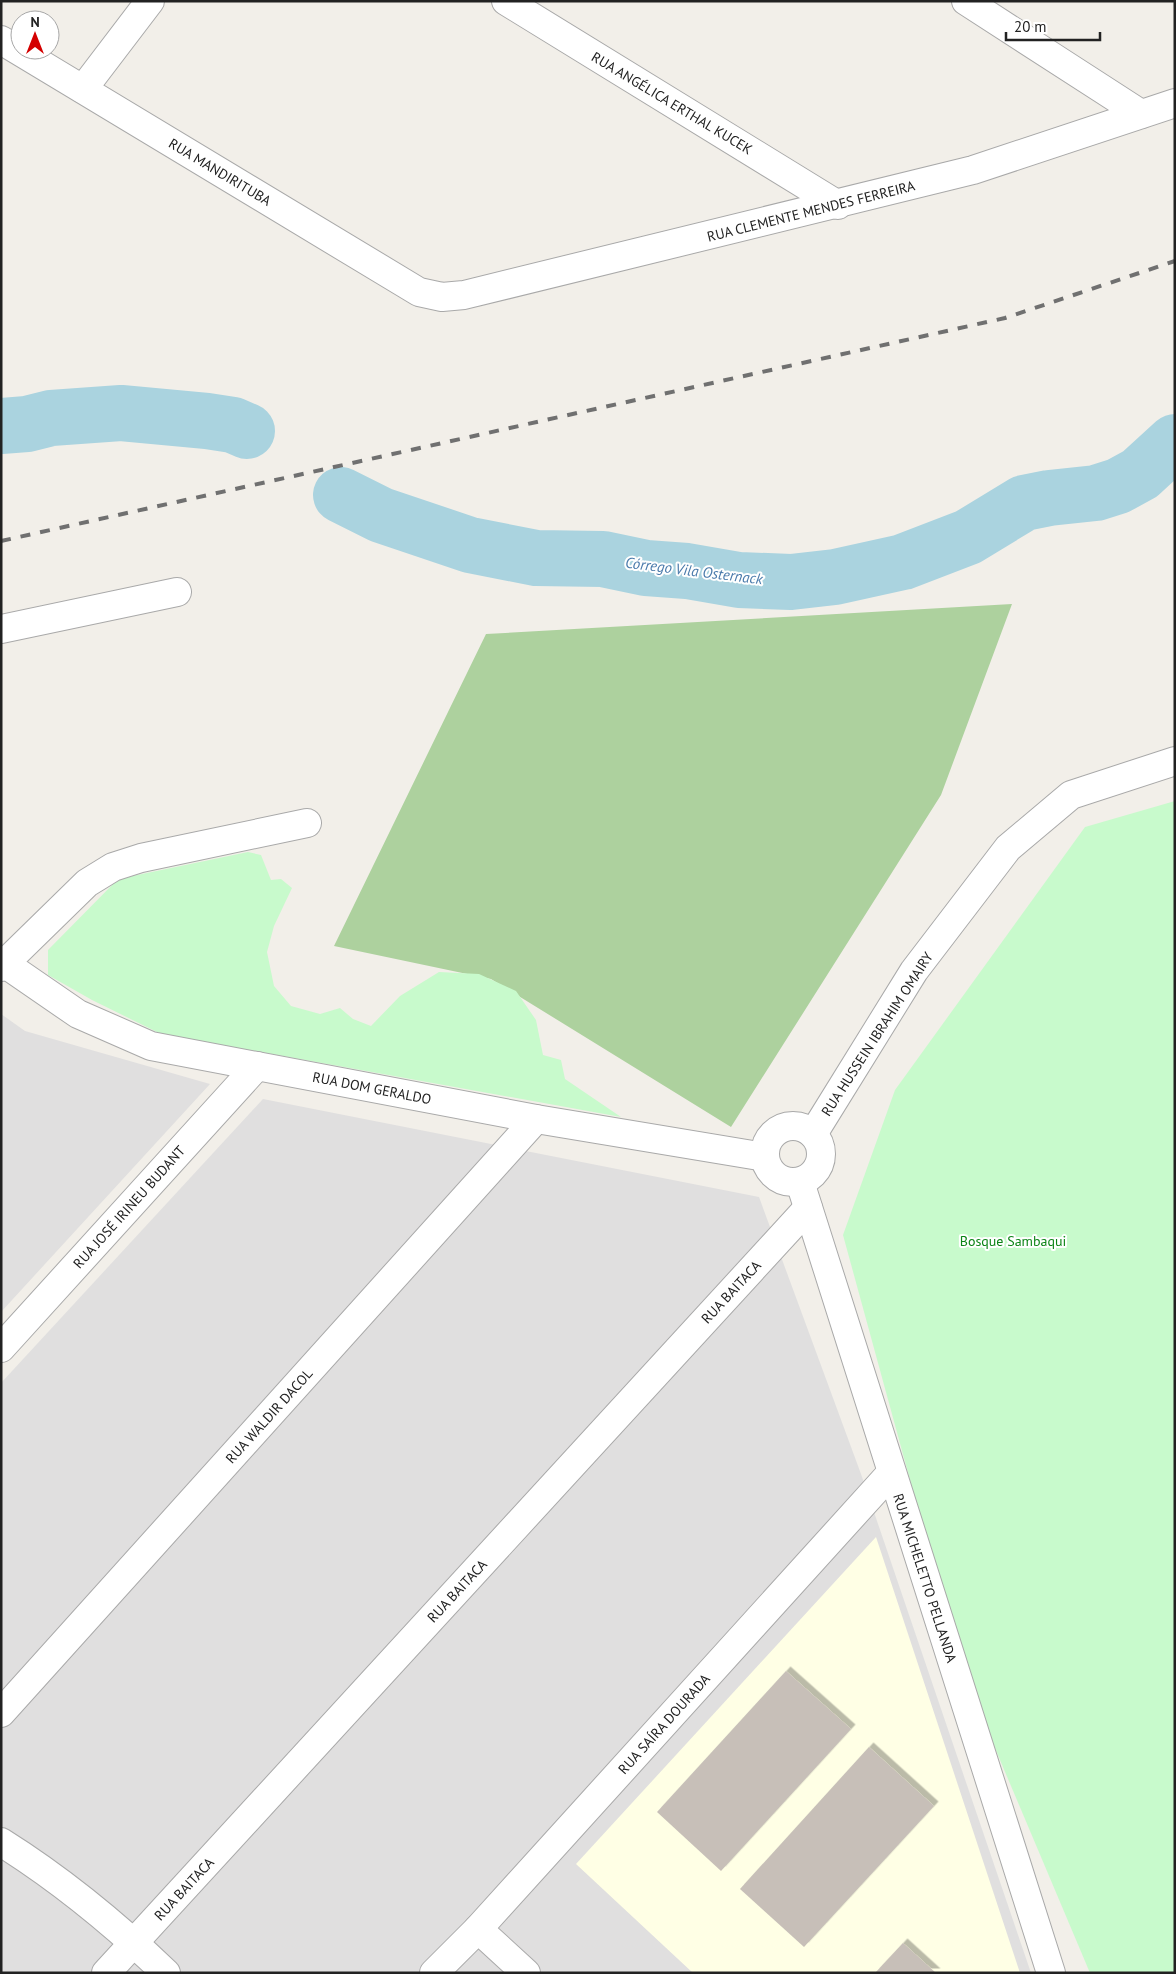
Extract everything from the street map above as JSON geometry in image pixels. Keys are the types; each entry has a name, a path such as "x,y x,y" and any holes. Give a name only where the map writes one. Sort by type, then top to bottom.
{"street":[{"path":"83,89 150,1"},
{"name":"RUA ANGÉLICA ERTHAL KUCEK","path":"506,1 838,205"},
{"path":"966,1 1141,114"},
{"name":"RUA MANDIRITUBA","path":"1,40 419,292 442,296"},
{"name":"RUA CLEMENTE MENDES FERREIRA","path":"442,296 464,296 838,205 973,170 1175,103"},
{"path":"1,629 177,592"},
{"name":"RUA HUSSEIN IBRAHIM OMAIRY","path":"813,1134 914,971 1008,848 1071,795 1175,761"},
{"path":"2,964 87,882 113,867 141,858 306,823"},
{"name":"RUA DOM GERALDO","path":"2,964 78,1014 152,1046 536,1119 765,1157"},
{"name":"RUA JOSÉ IRINEU BUDANT","path":"1,1348 257,1066"},
{"name":"RUA WALDIR DACOL","path":"1,1713 536,1119"},
{"path":"785,1127 805,1129 813,1134 818,1142 820,1162 809,1178 800,1182 781,1180 773,1174 765,1157 769,1139 785,1127"},
{"name":"RUA MICHELETTO PELLANDA","path":"800,1182 1051,1973"},
{"name":"RUA BAITACA","path":"106,1973 808,1208"},
{"name":"RUA SAÍRA DOURADA","path":"434,1973 478,1929 891,1473"},
{"path":"1,1842 23,1856 134,1943 166,1973"},
{"path":"478,1929 526,1973"}],"shaded area":[{"path":"1,1014 25,1031 210,1084 1,1312"},
{"path":"263,1099 759,1197 861,1474 1031,1973 1,1973 1,1383"},
{"path":"876,1537 1020,1973 693,1973 576,1864"}],"green space":[{"path":"1012,604 941,795 731,1127 491,979 334,946 486,634"},
{"name":"Bosque Sambaqui","path":"1175,801 1175,1973 1090,1973 962,1670 843,1235 895,1090 1085,827"},
{"path":"248,852 261,855 271,880 281,879 292,888 274,926 267,952 274,986 291,1006 320,1014 340,1008 353,1019 371,1026 400,996 439,972 479,974 516,991 536,1020 543,1055 561,1060 565,1079 621,1117 161,1034 92,1000 48,975 48,950 118,879"}],"building":[{"path":"786,1671 851,1729 721,1871 657,1812"},
{"path":"869,1747 934,1806 804,1947 740,1889"},
{"path":"903,1943 936,1973 875,1973"}],"waterway":[{"name":"Córrego Vila Osternack","path":"1,426 27,424 51,418 121,413 207,421 233,425 247,431"},
{"name":"Córrego Vila Osternack","path":"341,495 381,515 470,545 536,558 603,559 646,568 687,571 739,580 791,582 835,577 903,562 968,537 1024,503 1049,498 1096,493 1118,486 1140,474 1175,442"}],"railway":[{"path":"1,541 1005,318 1175,261"}]}
